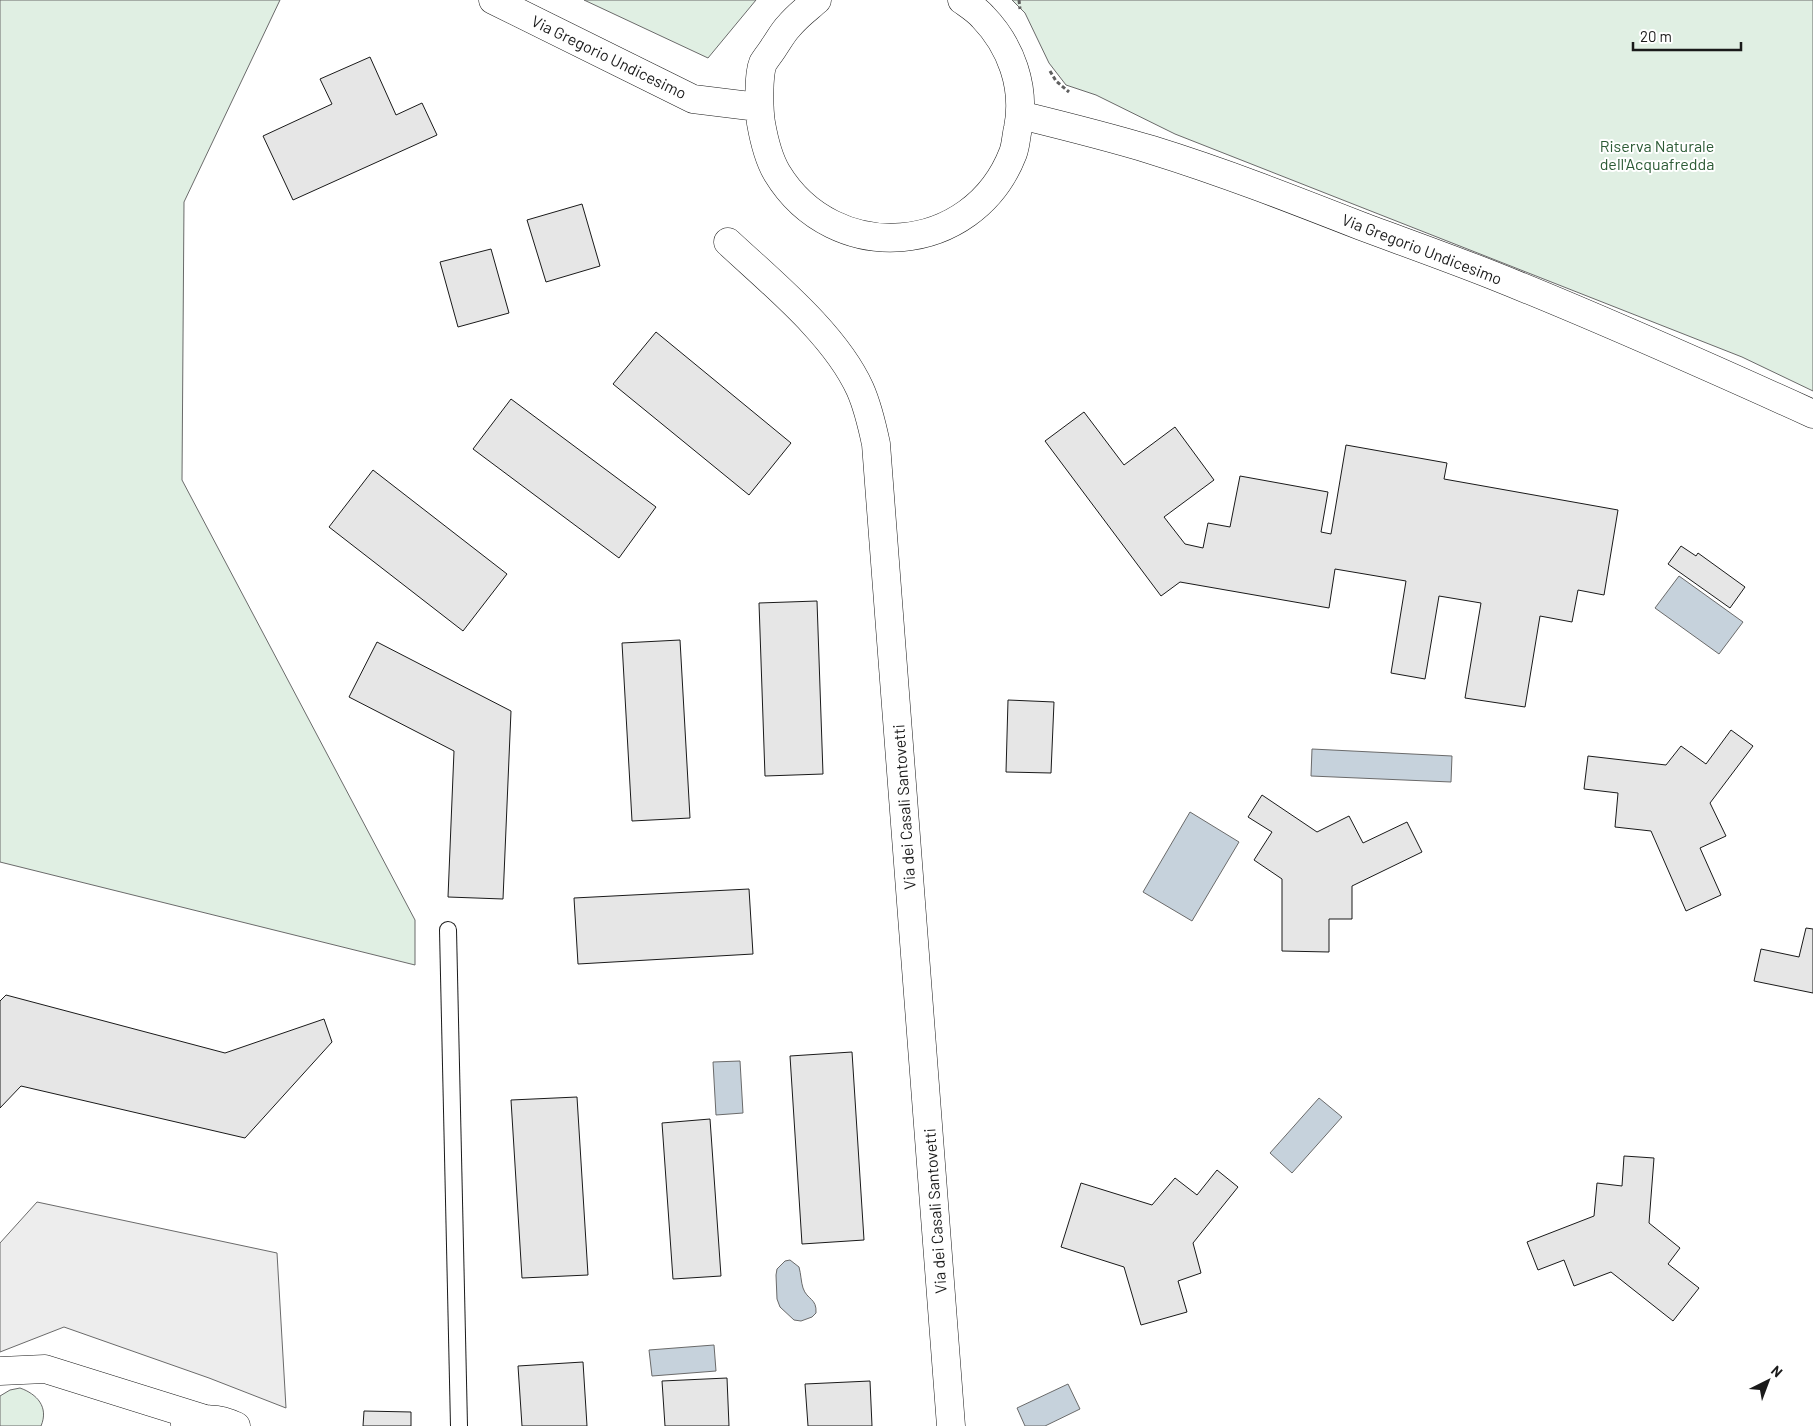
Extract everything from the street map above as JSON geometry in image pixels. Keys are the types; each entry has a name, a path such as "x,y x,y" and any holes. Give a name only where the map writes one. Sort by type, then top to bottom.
{"street":[{"name":"Via Gregorio Undicesimo","path":"493,0 693,99 758,107"},
{"path":"817,0 789,25 763,64 758,107 765,145 777,172 794,196 817,216 843,230 872,237 902,238 931,232 958,220 982,202 1000,179 1014,152 1020,115 1020,94 1014,65 1001,39 982,16 962,0"},
{"name":"Via Gregorio Undicesimo","path":"1020,115 1092,132 1152,150 1389,236 1572,308 1813,414"},
{"name":"Via dei Casali Santovetti","path":"728,242 792,301 823,334 860,388 869,411 876,444 951,1426"},
{"path":"0,1371 45,1369 190,1422 226,1421 236,1426"}],"lane":[{"path":"448,930 459,1426"}],"path":[{"path":"1020,0 1020,14"},
{"path":"1047,66 1056,81 1074,96"}],"green space":[{"path":"0,0 280,0 184,202 182,480 415,920 415,965 0,862"},
{"path":"584,0 756,0 708,58"},
{"name":"Riserva Naturale dell'Acquafredda","path":"1012,0 1813,0 1813,391 1742,357 1175,134 1096,95 1066,85 1049,63 1025,13"},
{"path":"20,1388 32,1394 40,1402 43,1413 41,1426 0,1426 0,1396 10,1390"}],"shaded area":[{"path":"1679,576 1743,622 1719,654 1655,608"},
{"path":"1312,749 1452,756 1451,782 1311,776"},
{"path":"1190,812 1239,842 1192,921 1143,892"},
{"path":"740,1061 743,1113 716,1115 713,1062"},
{"path":"1319,1098 1342,1117 1292,1173 1270,1153"},
{"path":"37,1202 277,1253 286,1408 209,1378 64,1327 0,1352 0,1243"},
{"path":"790,1260 799,1267 803,1288 816,1308 816,1313 812,1317 801,1321 794,1320 780,1307 777,1299 777,1269 785,1261"},
{"path":"714,1345 716,1371 652,1376 649,1350"},
{"path":"1068,1384 1080,1409 1045,1426 1025,1426 1017,1408"}],"building":[{"path":"370,57 396,115 422,103 437,135 293,200 263,136 332,104 320,79"},
{"path":"582,204 600,266 546,282 527,220"},
{"path":"491,249 509,313 458,327 440,262"},
{"path":"656,332 791,443 749,495 613,384"},
{"path":"511,399 656,507 619,558 473,449"},
{"path":"1084,412 1124,465 1175,427 1214,480 1164,517 1185,544 1203,548 1208,523 1230,527 1240,476 1328,492 1321,532 1331,534 1346,445 1447,463 1444,479 1618,510 1604,595 1578,590 1572,622 1540,616 1525,707 1465,698 1481,603 1439,596 1425,679 1391,673 1406,581 1335,569 1329,608 1180,582 1161,596 1045,441"},
{"path":"373,470 507,574 463,631 329,527"},
{"path":"1681,546 1696,556 1698,553 1745,587 1730,608 1668,564"},
{"path":"817,601 823,774 765,776 759,603"},
{"path":"680,640 690,818 632,821 622,643"},
{"path":"377,642 511,711 503,899 448,897 454,751 349,697"},
{"path":"1008,700 1054,702 1051,773 1006,772"},
{"path":"1731,730 1753,746 1710,803 1726,836 1700,848 1721,895 1686,911 1651,831 1615,827 1618,793 1584,789 1588,756 1666,765 1681,746 1706,764"},
{"path":"1262,795 1317,832 1349,816 1363,843 1407,822 1422,852 1352,886 1352,919 1329,919 1329,952 1282,951 1282,879 1254,860 1272,832 1248,817"},
{"path":"749,889 753,954 578,964 574,898"},
{"path":"1806,928 1813,929 1813,993 1754,981 1761,949 1799,957"},
{"path":"6,995 225,1053 324,1019 332,1042 245,1138 21,1086 0,1108 0,1001"},
{"path":"852,1052 864,1240 802,1244 790,1056"},
{"path":"577,1097 588,1275 522,1278 511,1100"},
{"path":"710,1119 721,1276 673,1279 662,1123"},
{"path":"1624,1156 1654,1158 1649,1223 1680,1248 1668,1264 1699,1288 1673,1321 1611,1272 1574,1286 1564,1260 1538,1270 1527,1242 1594,1216 1597,1183 1622,1186"},
{"path":"1217,1170 1238,1187 1193,1243 1201,1273 1178,1281 1187,1312 1141,1325 1124,1267 1061,1247 1081,1183 1152,1205 1175,1178 1197,1195"},
{"path":"583,1362 587,1426 522,1426 518,1366"},
{"path":"727,1378 729,1426 665,1426 662,1381"},
{"path":"870,1381 872,1426 808,1426 805,1384"},
{"path":"364,1411 411,1412 411,1426 363,1426"}]}
